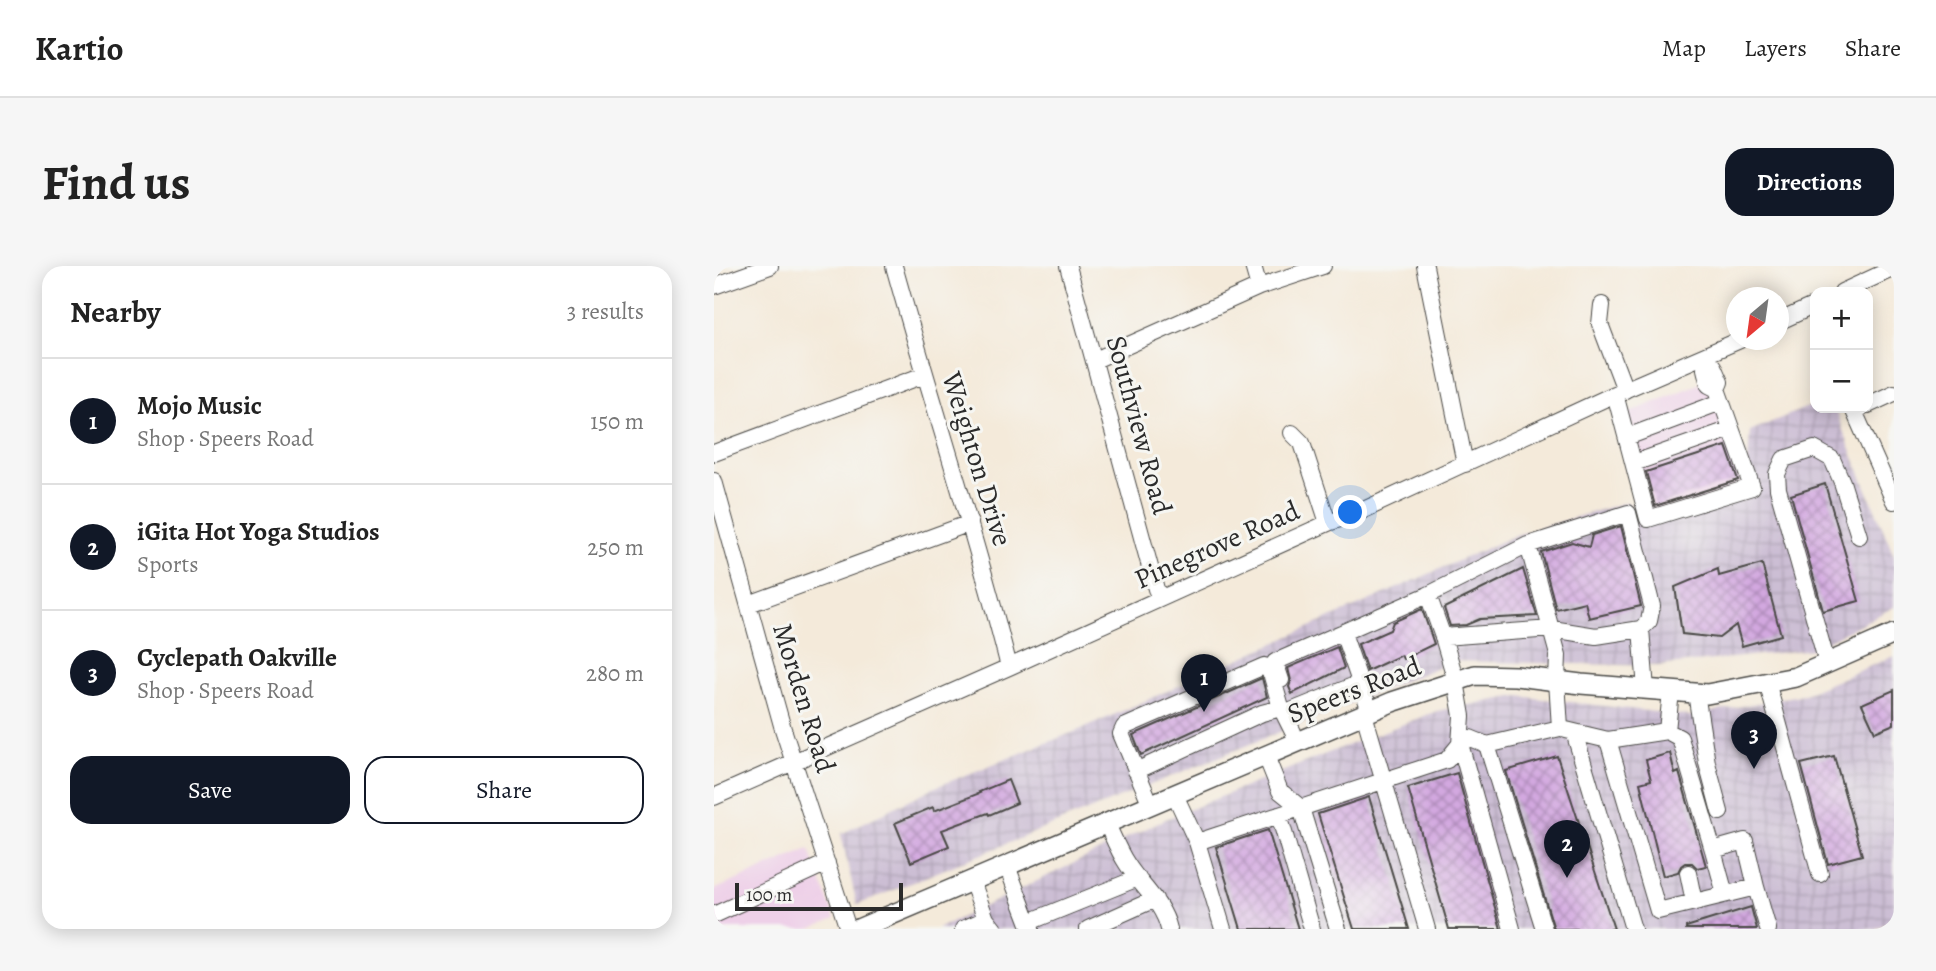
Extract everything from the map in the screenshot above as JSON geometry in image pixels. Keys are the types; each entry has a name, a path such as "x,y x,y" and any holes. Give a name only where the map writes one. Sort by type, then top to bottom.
{"main road":[{"name":"Speers Road","path":"858,929 1266,756 1295,737 1456,681 1475,676 1516,676 1707,694 1796,677 1894,634"}],"street":[{"path":"714,286 770,266"},
{"name":"Weighton Drive","path":"894,266 924,375 970,523 1009,667"},
{"name":"Southview Road","path":"1068,266 1156,589 1161,598"},
{"path":"1253,266 1259,287"},
{"path":"1095,360 1259,287 1323,266"},
{"path":"1425,266 1465,464"},
{"path":"1853,287 1894,268"},
{"path":"1602,305 1600,324 1620,392 1627,437 1648,519 1752,487 1719,395 1720,382 1713,366 1706,359"},
{"path":"1789,317 1810,307"},
{"name":"Pinegrove Road","path":"714,797 1328,523 1355,514 1620,392 1706,359 1726,348"},
{"path":"714,453 924,375"},
{"path":"1873,403 1894,393"},
{"path":"1627,437 1719,395"},
{"path":"1855,413 1894,501"},
{"path":"1634,463 1731,429"},
{"path":"1292,433 1302,443 1328,523"},
{"path":"1826,663 1778,489 1777,474 1784,459 1814,449 1832,459 1859,536"},
{"name":"Morden Road","path":"714,481 783,729 848,929"},
{"path":"1295,737 1275,663 1428,594 1528,545 1628,513 1651,607 1649,621 1641,629 1595,636 1552,629 1443,637"},
{"path":"749,604 970,523"},
{"path":"1528,545 1558,655 1557,681 1567,730 1633,929"},
{"path":"1428,594 1456,681 1462,716 1460,744 1512,929"},
{"path":"1641,629 1646,689"},
{"path":"1343,633 1360,683 1383,780 1427,929"},
{"path":"1151,806 1121,734 1124,727 1264,666 1271,673 1286,709"},
{"path":"1767,682 1819,874"},
{"path":"1136,771 1262,712 1286,709 1360,683"},
{"path":"1667,731 1671,691"},
{"path":"1696,693 1707,763 1720,812"},
{"path":"1197,842 1447,760 1460,744 1470,738 1487,745 1567,730 1608,740 1667,731 1680,738 1725,894"},
{"path":"1608,740 1658,911 1756,887"},
{"path":"1487,745 1544,929"},
{"path":"1266,756 1280,791 1301,808 1338,929"},
{"path":"1175,795 1197,842 1223,929"},
{"path":"1279,815 1312,929"},
{"path":"1107,824 1127,864 1155,900 1169,929"},
{"path":"1713,850 1745,841 1768,929"},
{"path":"714,915 827,863"},
{"path":"1007,866 1030,925 1138,878"},
{"path":"1688,873 1695,902"},
{"path":"963,929 990,924 972,881"},
{"path":"1088,929 1155,900"}],"shaded area":[{"path":"1720,375 1746,496 1644,525 1617,418"},
{"path":"1810,406 1810,413 1836,413 1894,556 1894,607 1812,649 1659,666 1453,661 857,905 841,834 933,788 1089,726 1516,535 1627,502 1645,524 1746,496 1750,431"},
{"path":"1894,656 1894,920 1874,929 937,929 1166,819 1437,711 1518,696 1690,716 1805,694"},
{"path":"809,849 835,919 810,929 714,929 714,890"}],"building":[{"path":"1726,446 1738,480 1655,506 1646,472"},
{"path":"1825,484 1859,601 1823,611 1791,495"},
{"path":"1621,526 1641,606 1589,618 1585,602 1556,609 1541,552 1572,542 1589,547 1592,535"},
{"path":"1762,564 1781,635 1742,646 1736,625 1719,638 1682,634 1675,587 1718,569 1719,576"},
{"path":"1523,569 1537,616 1480,619 1466,625 1450,626 1444,608"},
{"path":"1422,609 1434,644 1403,659 1401,655 1367,671 1358,644 1390,630 1393,622"},
{"path":"1337,647 1344,668 1292,694 1288,668"},
{"path":"1262,678 1267,697 1141,755 1133,735"},
{"path":"1894,690 1894,724 1875,732 1862,704"},
{"path":"1670,753 1675,774 1679,772 1706,866 1697,868 1692,863 1685,863 1678,872 1663,876 1640,783 1651,780 1646,760"},
{"path":"1557,756 1614,929 1554,929 1506,771"},
{"path":"1834,756 1862,855 1828,864 1801,764"},
{"path":"1457,773 1501,929 1449,929 1408,788"},
{"path":"1008,780 1017,803 942,830 949,846 911,862 895,823 933,807 934,811"},
{"path":"1369,797 1409,929 1354,929 1318,814"},
{"path":"1268,830 1298,929 1241,929 1216,847"},
{"path":"1751,907 1757,929 1686,929 1686,927"}],"place":[{"name":"Mojo Music","path":"1204,712"},
{"name":"Cyclepath Oakville","path":"1754,769"},
{"name":"iGita Hot Yoga Studios","path":"1567,878"}]}
